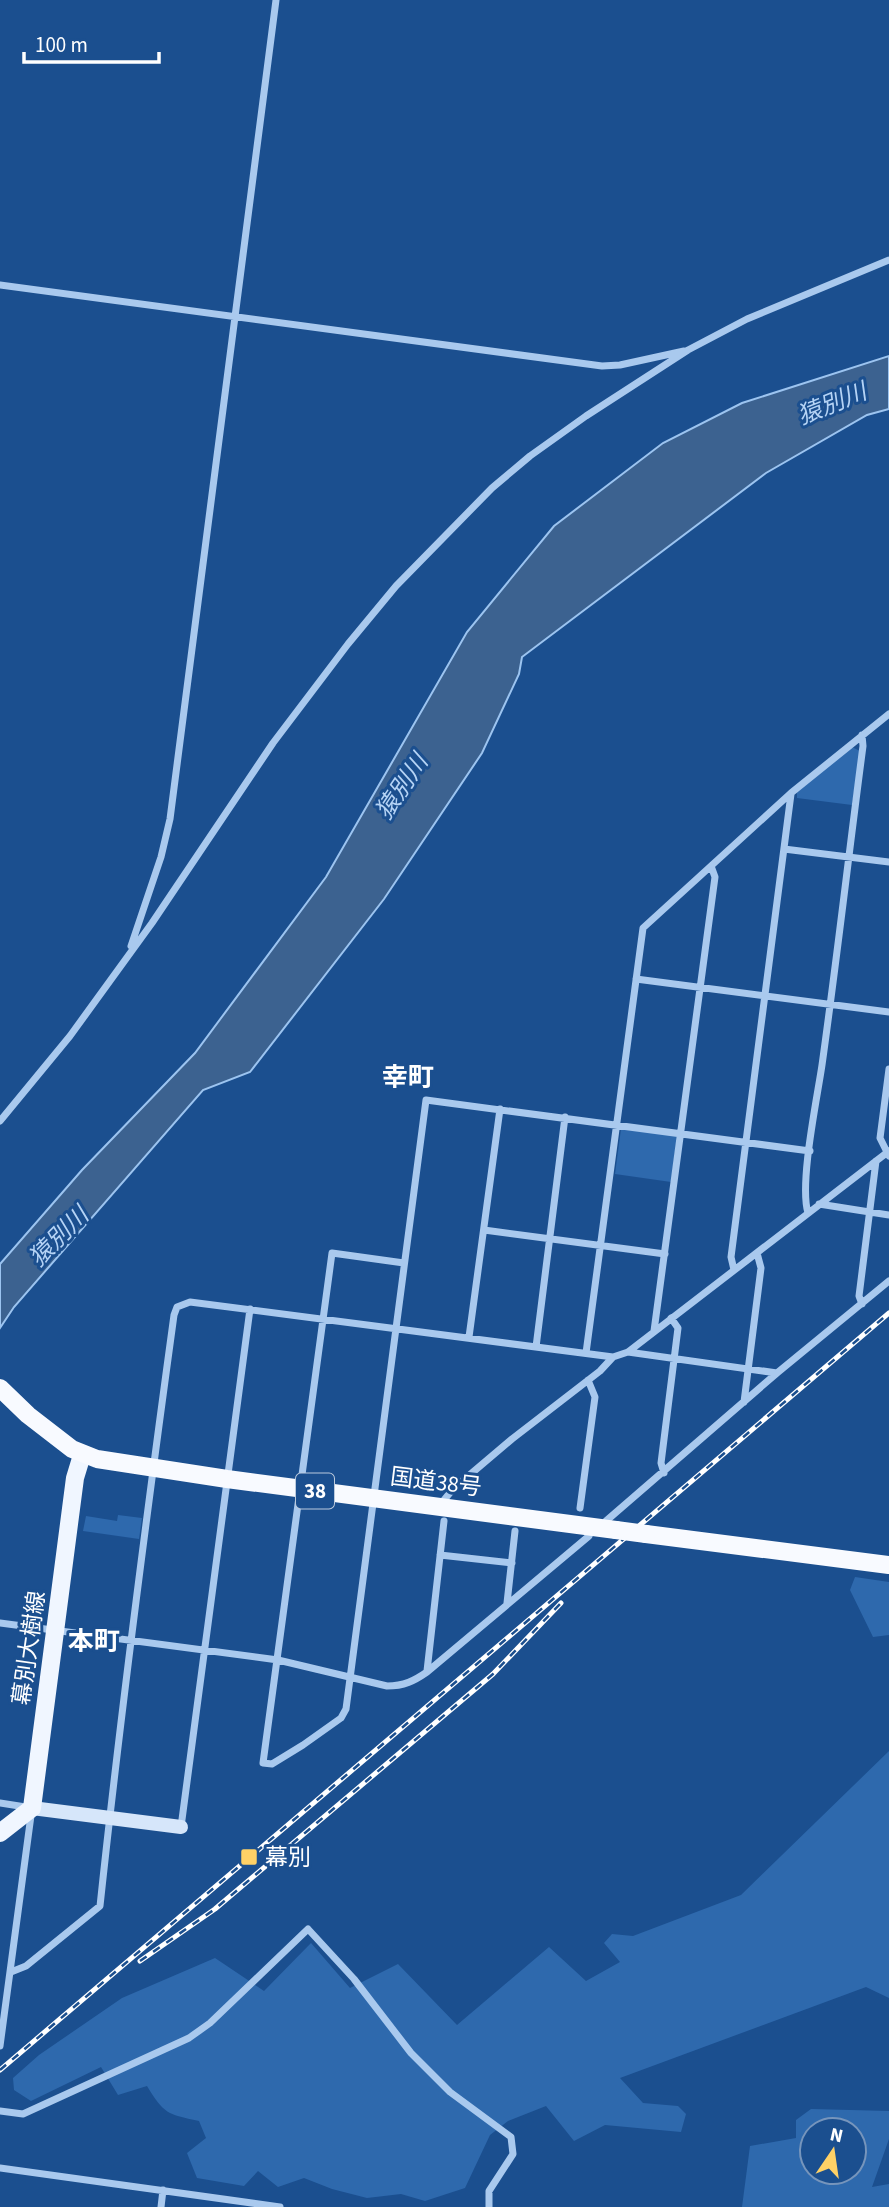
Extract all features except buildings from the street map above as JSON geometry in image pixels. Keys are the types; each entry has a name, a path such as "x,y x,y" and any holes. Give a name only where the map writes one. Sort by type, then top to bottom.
{"highway":[{"name":"国道38号","path":"0,1388 28,1415 82,1455 97,1459 374,1499 441,1514 611,1525 646,1534 889,1565"}],"main road":[{"name":"幕別大樹線","path":"32,1808 75,1478 82,1455"},
{"path":"0,1833 32,1808 181,1827"}],"street":[{"path":"129,953 161,857 170,818 276,0"},
{"path":"0,1121 70,1036 152,923 280,733 396,586 462,516 530,456 688,350 747,319 889,260"},
{"path":"0,285 602,366 620,365 688,350"},
{"path":"586,1353 643,928 791,793 889,714"},
{"path":"808,1213 804,1201 863,746 862,735"},
{"path":"734,1270 731,1257 791,793"},
{"path":"784,849 889,862"},
{"path":"654,1331 715,877 711,866"},
{"path":"636,979 889,1012"},
{"path":"427,1672 440,1555 441,1514 453,1489 613,1357 628,1352 888,1154 880,1138 889,1069"},
{"path":"404,1263 331,1253 263,1763 272,1764 341,1718 346,1709 426,1100 810,1151"},
{"path":"469,1337 500,1109"},
{"path":"536,1347 565,1117"},
{"path":"862,1304 859,1296 876,1161"},
{"path":"819,1204 889,1215"},
{"path":"484,1230 665,1254"},
{"path":"744,1402 761,1268 757,1253"},
{"path":"611,1525 664,1473 744,1402 889,1281"},
{"path":"11,1972 26,1966 100,1906 153,1468 177,1307 190,1302 613,1357"},
{"path":"181,1827 250,1309"},
{"path":"664,1473 661,1463 678,1328 671,1318"},
{"path":"628,1352 777,1374"},
{"path":"580,1508 595,1397 588,1380"},
{"path":"507,1603 515,1531"},
{"path":"0,1623 278,1660 387,1686 400,1686 427,1672 589,1536"},
{"path":"440,1555 512,1563"},
{"path":"0,1803 32,1808 11,1972 4,1984 0,2046"},
{"path":"0,2111 23,2114 189,2038 210,2022 308,1929 354,1979 411,2053 450,2092 511,2137 513,2154 489,2191 489,2207"},
{"path":"0,2168 280,2207"},
{"path":"161,2207 163,2190"},
{"path":"213,2207 214,2197"}],"shaded area":[{"path":"852,747 860,751 852,805 797,798 797,792"},
{"path":"621,1129 677,1136 671,1182 615,1174"},
{"path":"118,1515 142,1518 139,1539 83,1531 86,1516 117,1521"},
{"path":"855,1577 889,1582 889,1635 873,1637 850,1590"},
{"path":"889,1751 889,1998 866,1987 620,2078 643,2103 678,2106 686,2114 681,2132 605,2125 574,2141 546,2106 508,2121 490,2135 465,2188 425,2201 401,2194 367,2198 304,2178 278,2187 258,2171 244,2186 197,2178 187,2153 206,2138 199,2121 180,2117 162,2108 147,2086 118,2095 101,2067 31,2101 14,2090 13,2078 39,2055 122,1998 215,1958 264,1991 311,1943 350,1988 398,1964 457,2025 549,1947 586,1981 620,1962 604,1943 612,1934 633,1936 741,1895"},
{"path":"811,2109 889,2111 889,2139 872,2187 889,2184 889,2207 742,2207 750,2146 796,2138 798,2119 798,2186 868,2186 868,2116 801,2116"}],"water":[{"name":"猿別川","path":"889,356 889,409 867,415 766,473 522,657 519,674 482,753 384,899 250,1072 203,1090 14,1307 0,1328 0,1264 82,1170 195,1053 326,877 467,632 554,526 663,443 742,403"}],"railway":[{"path":"0,2070 889,1313"},
{"path":"140,1961 215,1909 493,1674 561,1603"}],"place":[{"name":"幕別","path":"249,1857"}],"district":[{"name":"幸町","path":"408,1077"},
{"name":"本町","path":"94,1641"}]}
